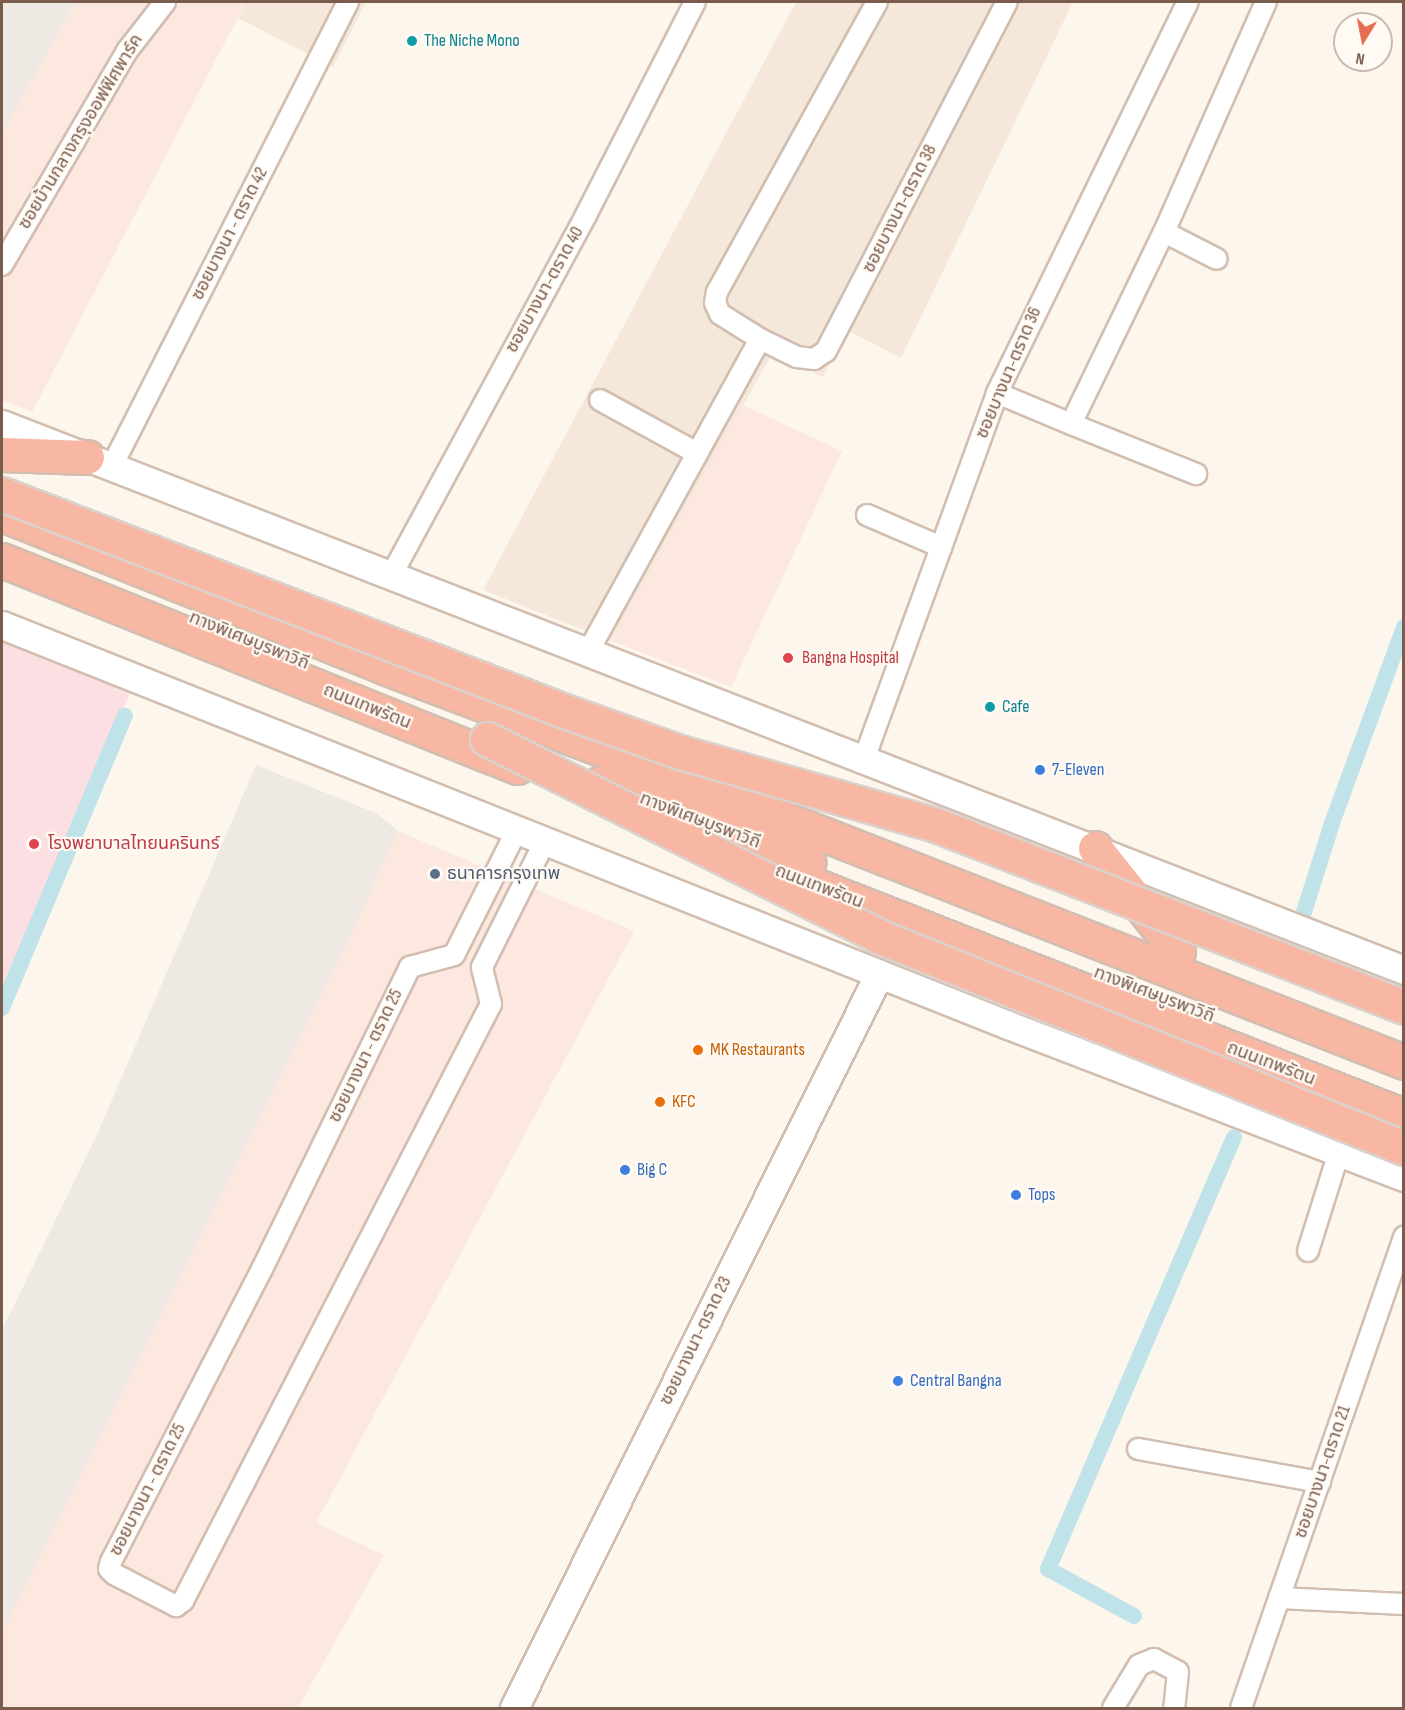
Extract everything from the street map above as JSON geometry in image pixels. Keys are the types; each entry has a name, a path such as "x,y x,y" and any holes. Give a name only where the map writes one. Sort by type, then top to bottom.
{"highway":[{"path":"2,454 100,462"},
{"path":"2,494 1178,952 1404,1043"},
{"path":"2,494 562,710 711,762 936,825 1404,1006"},
{"name":"ทางพิเศษบูรพาวิถี","path":"2,514 384,667 762,810 1404,1062"},
{"name":"ทางพิเศษบูรพาวิถี","path":"2,540 487,739 1404,1092"},
{"name":"ถนนเทพรัตน","path":"2,560 737,855 1404,1116"},
{"path":"487,739 878,936 1404,1148"},
{"path":"1095,848 1178,952"}],"main road":[{"path":"2,424 1404,970"},
{"path":"2,625 546,839 879,974 1404,1177"},
{"name":"ซอยบางนา-ตราด 23","path":"514,1708 879,974"}],"street":[{"name":"ซอยบ้านกลางกรุงออฟฟิศพาร์ค","path":"2,265 127,51 165,2"},
{"name":"ซอยบางนา - ตราด 42","path":"100,462 348,2"},
{"name":"ซอยบางนา-ตราด 40","path":"391,576 586,215 695,2"},
{"name":"ซอยบางนา-ตราด 38","path":"877,2 717,292 715,303 720,314 760,339 797,357 814,359 826,351 1007,2"},
{"name":"ซอยบางนา-ตราด 36","path":"864,759 997,393 1188,2"},
{"path":"1071,424 1164,232 1266,2"},
{"path":"1164,232 1217,259"},
{"path":"588,652 760,339"},
{"path":"997,393 1196,474"},
{"path":"600,400 697,453"},
{"path":"867,515 941,547"},
{"name":"ซอยบางนา - ตราด 25","path":"518,828 454,955 410,967 262,1269 111,1562 109,1569 114,1574 172,1604 178,1606 183,1601 491,1004 482,967 546,839"},
{"path":"470,923 497,936"},
{"path":"1308,1251 1339,1152"},
{"name":"ซอยบางนา-ตราด 21","path":"1241,1708 1404,1236"},
{"path":"1138,1449 1320,1482"},
{"path":"1280,1598 1404,1604"},
{"path":"1113,1708 1139,1665 1154,1659 1178,1672 1174,1708"}],"shaded area":[{"path":"2,2 76,2 2,134"},
{"path":"76,2 246,2 32,412 2,400 2,134"},
{"path":"246,2 366,2 333,67 238,18"},
{"path":"796,2 1073,2 901,358 847,330 823,377 772,354 611,641 483,590"},
{"path":"742,405 842,451 731,687 611,641"},
{"name":"โรงพยาบาลไทยนครินทร์","path":"2,635 131,690 2,998"},
{"path":"256,765 376,813 398,831 343,952 2,1632 2,1330 96,1137"},
{"path":"398,831 634,931 316,1523 384,1555 298,1708 2,1708 2,1630"}],"waterway":[{"path":"1304,912 1332,823 1404,627"},
{"path":"2,1008 125,716"},
{"path":"1134,1616 1048,1569 1234,1137"}],"place":[{"name":"The Niche Mono","path":"412,41"},
{"name":"Bangna Hospital","path":"788,658"},
{"name":"Cafe","path":"990,707"},
{"name":"7-Eleven","path":"1040,770"},
{"name":"โรงพยาบาลไทยนครินทร์","path":"34,844"},
{"name":"ธนาคารกรุงเทพ","path":"435,874"},
{"name":"MK Restaurants","path":"698,1050"},
{"name":"KFC","path":"660,1102"},
{"name":"Big C","path":"625,1170"},
{"name":"Tops","path":"1016,1195"},
{"name":"Central Bangna","path":"898,1381"}]}
